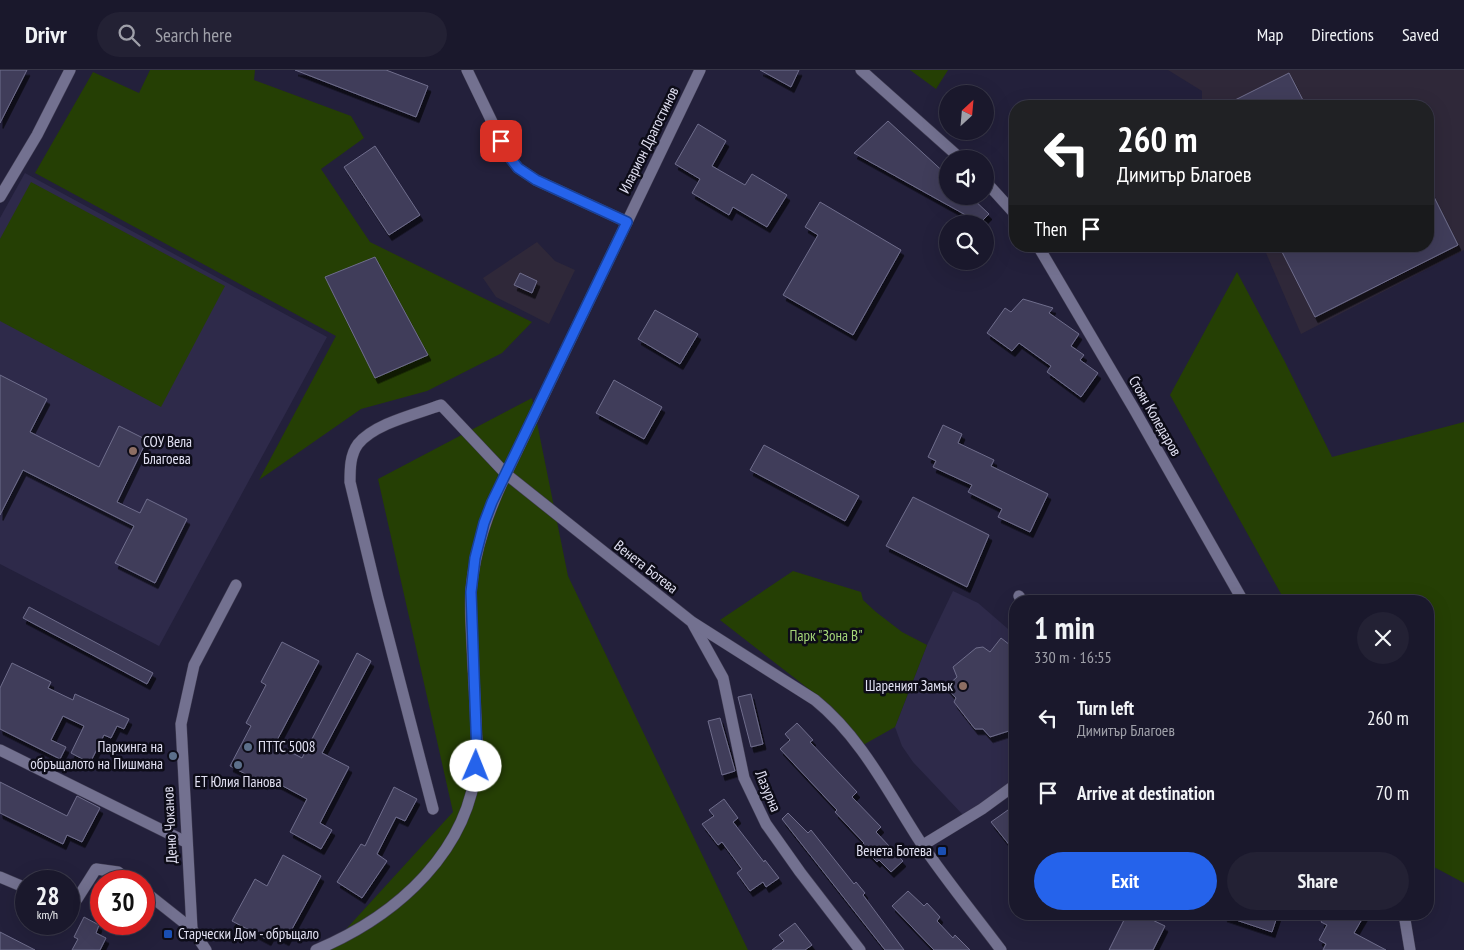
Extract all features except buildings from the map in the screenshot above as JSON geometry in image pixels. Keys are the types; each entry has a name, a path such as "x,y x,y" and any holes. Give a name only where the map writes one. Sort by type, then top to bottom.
{"street":[{"path":"0,197 37,135 70,70"},
{"path":"467,70 508,155 518,168 536,180 627,222"},
{"name":"Иларион Драгостинов","path":"316,950 337,941 365,925 398,902 440,859 464,817 471,799 477,756 471,608 475,558 484,523 700,70"},
{"path":"861,70 951,150"},
{"path":"994,191 1009,207"},
{"name":"Стоян Коледаров","path":"1042,252 1241,595"},
{"name":"Венета Ботева","path":"433,809 375,588 350,482 350,466 358,445 369,435 385,426 441,405 506,474 692,622 809,696 832,714 858,746 923,845 1001,950"},
{"name":"Деню Чоканов","path":"206,950 192,929 180,724 194,664 236,586"},
{"name":"Лазурна","path":"692,622 723,678 744,778 766,824 860,950"},
{"path":"0,750 186,842"},
{"path":"923,845 982,809 1009,789"},
{"path":"0,877 15,883"},
{"path":"80,894 90,878"},
{"path":"155,900 192,929"},
{"path":"1405,920 1410,950"},
{"name":"Иларион Драгостинов","path":"327,950 337,941"}],"shaded area":[{"path":"1168,70 1464,70 1464,250 1301,334 1266,252 1434,252 1434,100 1202,100 1202,91"},
{"name":"СОУ Вела Благоева","path":"25,173 327,337 159,646 0,564 0,218"},
{"path":"537,242 555,261 575,270 549,324 496,297 483,278"},
{"name":"Шареният Замък","path":"953,591 978,603 1009,630 1009,783 964,816 913,762 902,746 895,727 927,645"}],"green space":[{"path":"150,70 255,70 254,80 351,116 364,138 321,169 370,242 532,322 502,353 427,391 361,409 259,480 336,336 35,173 93,72 139,93"},
{"path":"910,70 948,70 936,89"},
{"path":"31,182 225,286 161,407 0,321 0,239"},
{"path":"1237,272 1284,360 1332,457 1464,422 1464,883 1434,867 1434,595 1282,595 1170,395"},
{"path":"532,398 568,576 748,950 327,950 453,812 378,479"},
{"name":"Парк \"Зона В\"","path":"793,571 861,592 863,600 876,612 902,632 927,645 895,727 863,745 832,707 720,620"}],"place":[{"name":"СОУ Вела Благоева","path":"133,451"},
{"name":"Шареният Замък","path":"963,686"},
{"name":"ПТТС 5008","path":"248,747"},
{"name":"Паркинга на обръщалото на Пишмана","path":"173,756"},
{"name":"ЕТ Юлия Панова","path":"238,765"},
{"name":"Венета Ботева","path":"942,851"},
{"name":"Старчески Дом - обръщало","path":"168,934"}],"route":[{"path":"476,766 471,592 475,558 484,523 492,502 627,222 536,180 518,168 508,155 501,141"}]}
